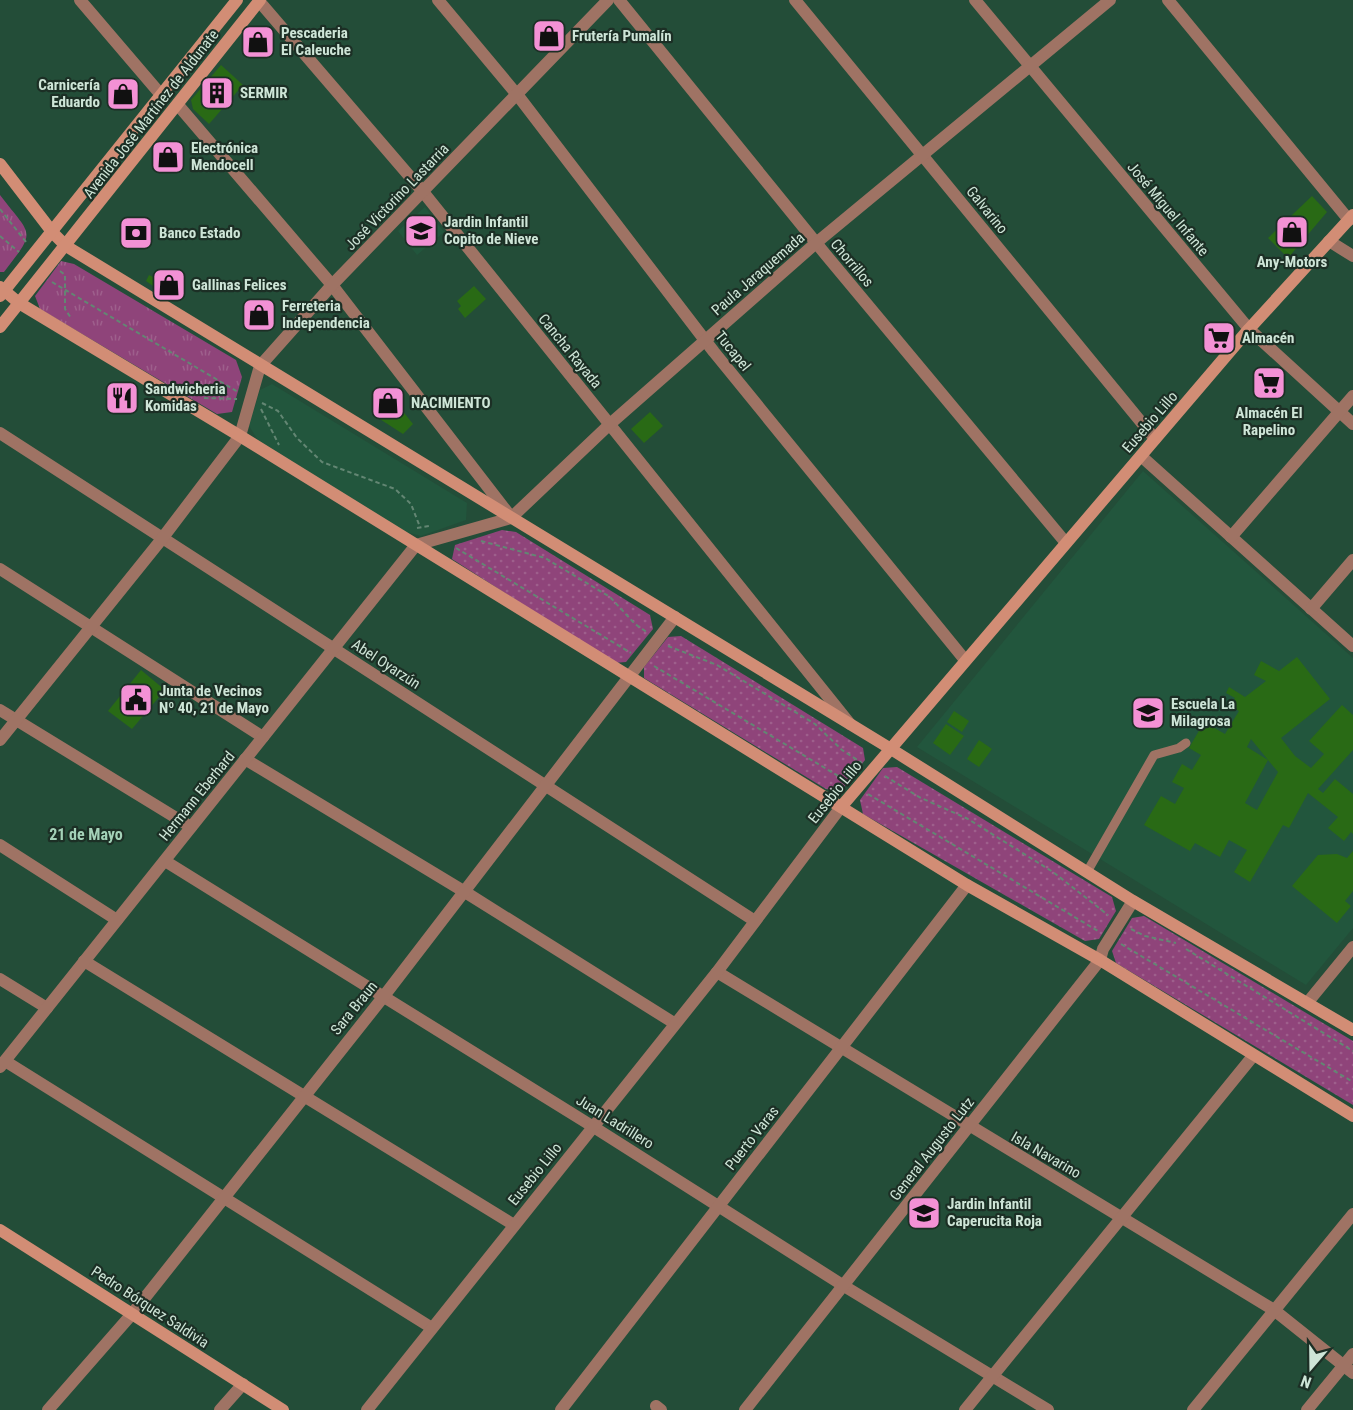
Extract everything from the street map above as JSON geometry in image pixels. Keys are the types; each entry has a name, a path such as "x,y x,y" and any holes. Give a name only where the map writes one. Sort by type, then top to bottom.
{"main road":[{"name":"Avenida José Martínez de Aldunate","path":"1,292 53,233 237,0"},
{"name":"Avenida José Martínez de Aldunate","path":"0,327 259,1"},
{"path":"0,164 53,233 66,246 891,749 1133,901 1353,1030"},
{"name":"Eusebio Lillo","path":"840,807 1249,329 1351,217"},
{"path":"1,292 240,436 967,885 1100,960 1252,1056 1353,1116"},
{"name":"Pedro Bórquez Saldivia","path":"0,1230 283,1410"}],"street":[{"path":"80,0 162,96"},
{"name":"Tucapel","path":"438,0 517,94 705,341 965,660"},
{"name":"José Victorino Lastarria","path":"240,436 260,366 332,285 424,193 608,0"},
{"name":"Chorrillos","path":"619,0 816,243 1066,543"},
{"name":"Galvarino","path":"795,0 1155,438"},
{"name":"José Miguel Infante","path":"975,0 1249,329 1353,424"},
{"name":"Paula Jaraquemada","path":"416,545 511,518 610,424 816,243 1110,0"},
{"path":"1168,0 1351,217"},
{"name":"Cancha Rayada","path":"259,1 424,193 850,724"},
{"path":"178,105 332,285 511,518"},
{"path":"1329,241 1353,256"},
{"path":"1231,537 1353,396"},
{"name":"Abel Oyarzún","path":"0,433 161,540 334,648 755,921"},
{"path":"0,740 161,540 240,436"},
{"path":"1141,456 1353,646"},
{"name":"Hermann Eberhard","path":"2,1064 416,545"},
{"path":"1311,609 1353,560"},
{"path":"0,569 263,737"},
{"name":"Sara Braun","path":"48,1410 132,1314 384,996 675,618"},
{"path":"0,710 191,827"},
{"path":"245,759 465,892 674,1023"},
{"name":"Eusebio Lillo","path":"367,1410 717,972 840,807"},
{"path":"0,845 117,920"},
{"name":"Juan Ladrillero","path":"165,861 592,1126 844,1286 1048,1410"},
{"name":"Puerto Varas","path":"561,1410 967,885"},
{"name":"General Augusto Lutz","path":"745,1410 1100,960 1110,938 1133,901"},
{"path":"1308,1002 1353,947"},
{"path":"84,961 302,1097 514,1225"},
{"name":"Isla Navarino","path":"717,972 1274,1310 1348,1369"},
{"path":"0,979 47,1008"},
{"path":"965,1410 1252,1056"},
{"path":"2,1064 224,1197 432,1328"},
{"path":"1193,1410 1353,1215"},
{"path":"1307,1410 1348,1369 1353,1354"},
{"path":"220,1410 243,1384"}],"lane":[{"path":"1087,872 1154,755 1179,748 1186,743"}],"path":[{"path":"0,236 29,261"},
{"path":"43,274 75,297 217,382 278,411 297,438 322,462 395,489 411,504 418,526 1353,1082"}],"shaded area":[{"name":"Jardin Infantil Copito de Nieve","path":"425,207 444,232 417,255 398,231"},
{"path":"272,384 467,503 466,520 421,536 402,531 258,440 249,426 260,390"},
{"name":"Escuela La Milagrosa","path":"1143,471 1353,658 1353,928 1306,985 917,747"}],"green space":[{"path":"0,195 24,226 26,233 26,240 22,248 4,272 0,272"},
{"path":"61,261 74,264 236,360 242,377 232,412 217,414 40,309 35,296"},
{"path":"502,530 516,532 650,615 653,629 626,662 614,663 452,559 455,545"},
{"path":"681,636 863,748 865,760 841,791 826,789 644,678 644,667 668,637"},
{"path":"897,767 1112,897 1116,911 1099,939 1085,941 863,814 860,800 883,768"},
{"path":"1144,916 1353,1041 1353,1105 1116,963 1112,951 1132,918"}],"building":[{"name":"SERMIR","path":"221,65 243,85 209,124 193,109 191,100"},
{"name":"Any-Motors","path":"1312,196 1327,212 1288,258 1268,238"},
{"path":"149,275 157,279 153,286 146,281"},
{"path":"474,286 486,299 465,318 458,309 461,306 457,301"},
{"name":"NACIMIENTO","path":"388,393 413,424 403,434 372,414"},
{"path":"650,412 663,426 644,443 631,429"},
{"path":"1297,657 1330,699 1281,738 1295,756 1311,768 1324,754 1309,741 1342,705 1353,715 1353,750 1318,789 1323,793 1335,779 1353,794 1353,834 1351,832 1344,841 1328,828 1338,817 1308,793 1289,828 1283,825 1250,882 1234,872 1247,850 1229,840 1220,857 1195,843 1190,851 1144,825 1161,796 1175,804 1184,788 1172,782 1182,764 1192,770 1201,755 1189,748 1204,722 1225,734 1239,711 1230,706 1235,698 1226,693 1229,687 1245,697 1266,681 1254,675 1261,661 1279,671","holes":["1251,739 1268,760 1247,747","1268,760 1278,772 1257,810 1245,803"]},
{"name":"Junta de Vecinos Nº 40, 21 de Mayo","path":"141,670 165,690 132,729 108,711"},
{"path":"954,711 969,721 962,732 947,722"},
{"path":"946,724 964,736 950,755 933,743"},
{"path":"979,740 992,749 979,767 967,759"},
{"path":"1353,851 1353,891 1345,901 1351,906 1337,923 1292,886 1318,855 1337,854 1347,858"}],"place":[{"name":"Frutería Pumalín","path":"549,36"},
{"name":"Pescaderia El Caleuche","path":"258,42"},
{"name":"SERMIR","path":"217,93"},
{"name":"Carnicería Eduardo","path":"123,94"},
{"name":"Electrónica Mendocell","path":"168,157"},
{"name":"Jardin Infantil Copito de Nieve","path":"421,231"},
{"name":"Any-Motors","path":"1292,232"},
{"name":"Banco Estado","path":"136,233"},
{"name":"Gallinas Felices","path":"169,285"},
{"name":"Ferreteria Independencia","path":"259,315"},
{"name":"Almacén","path":"1219,338"},
{"name":"Almacén El Rapelino","path":"1269,383"},
{"name":"Sandwicheria Komidas","path":"122,398"},
{"name":"NACIMIENTO","path":"388,403"},
{"name":"Junta de Vecinos Nº 40, 21 de Mayo","path":"136,700"},
{"name":"Escuela La Milagrosa","path":"1148,713"},
{"name":"Jardin Infantil Caperucita Roja","path":"924,1213"}],"district":[{"name":"21 de Mayo","path":"86,834"}]}
